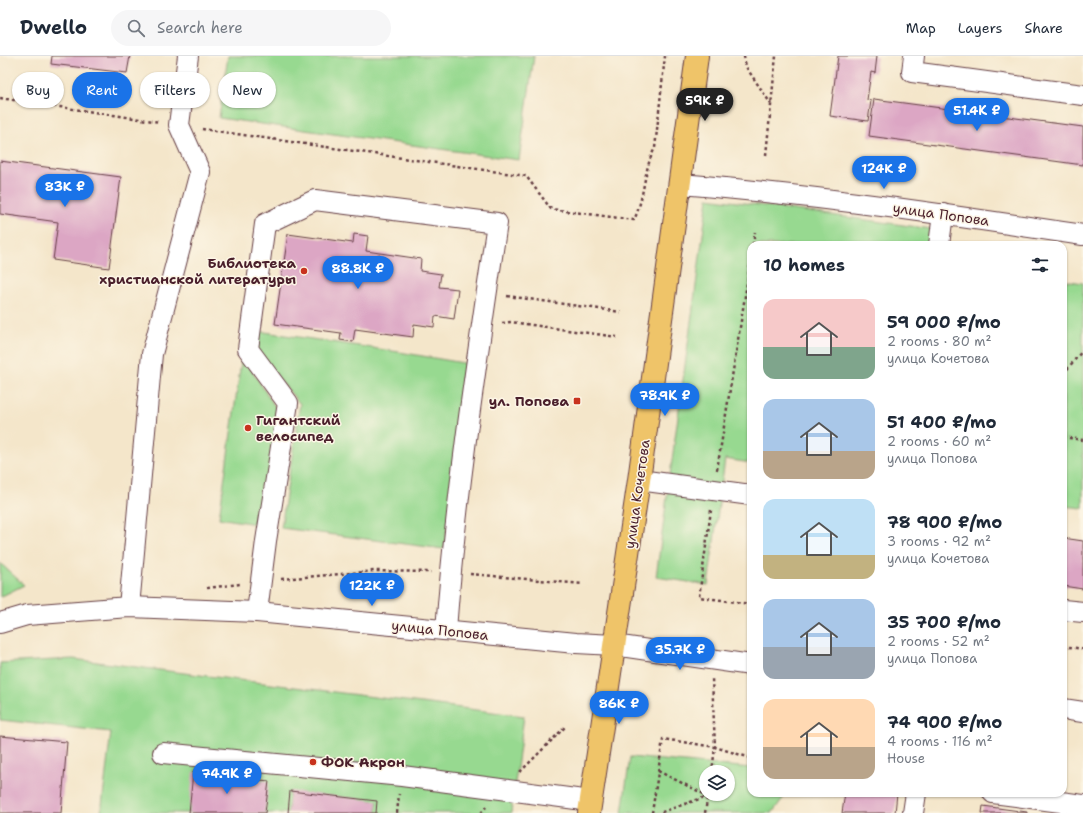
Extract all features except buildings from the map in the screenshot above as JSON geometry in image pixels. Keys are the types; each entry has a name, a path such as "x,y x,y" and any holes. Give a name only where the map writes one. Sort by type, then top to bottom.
{"main road":[{"name":"улица Кочетова","path":"590,807 639,480 697,56"}],"street":[{"path":"129,608 152,354 200,172 179,125 188,56"},
{"path":"914,56 912,72 1083,95"},
{"name":"улица Попова","path":"680,184 763,191 943,214 1083,235"},
{"path":"257,612 288,403 248,349 264,224 315,200 497,223 482,324 450,573 446,630"},
{"path":"940,241 943,214"},
{"path":"639,480 747,494"},
{"name":"улица Попова","path":"0,623 27,615 129,608 257,612 576,643 614,645 747,664"},
{"path":"1067,610 1083,612"},
{"path":"1067,710 1083,712"},
{"path":"163,753 402,776 590,807"},
{"path":"913,813 915,797"},
{"path":"1023,797 1083,805"}],"path":[{"path":"0,98 236,135 526,176 551,208 634,220 640,208 650,158 655,148 664,56"},
{"path":"744,56 746,66 772,104"},
{"path":"766,155 776,56"},
{"path":"754,241 755,232"},
{"path":"747,283 713,490 699,597 747,603"},
{"path":"487,294 621,312"},
{"path":"482,324 511,322 617,337"},
{"path":"1067,369 1083,350"},
{"path":"1067,438 1083,440"},
{"path":"202,589 261,580 375,571 507,576 583,584"},
{"path":"1067,647 1083,649"},
{"path":"712,678 715,748 713,765"},
{"path":"652,813 664,739 715,748 747,757"},
{"path":"658,771 699,791"},
{"path":"659,813 699,798"},
{"path":"705,813 707,801"}],"green space":[{"path":"228,56 534,56 519,160 219,118 220,108 276,108 276,72 226,72"},
{"path":"708,198 939,230 938,241 747,241 747,462 725,459 708,585 656,577"},
{"path":"1067,281 1083,283 1083,508 1067,506"},
{"path":"258,331 469,364 444,549 281,528 300,404 256,351"},
{"path":"242,355 279,413 262,525 219,518"},
{"path":"0,563 24,585 0,597"},
{"name":"ФОК Акрон","path":"73,659 524,716 511,813 376,813 377,801 290,792 288,813 101,813 111,732 0,720 0,663"},
{"path":"630,757 718,765 699,765 699,801 735,801 735,767 747,768 747,797 784,797 772,813 622,813"}],"place":[{"name":"Библиотека христианской литературы","path":"304,271"},
{"name":"ул. Попова","path":"577,401"},
{"name":"Гигантский велосипед","path":"248,428"},
{"name":"ФОК Акрон","path":"313,762"}]}
